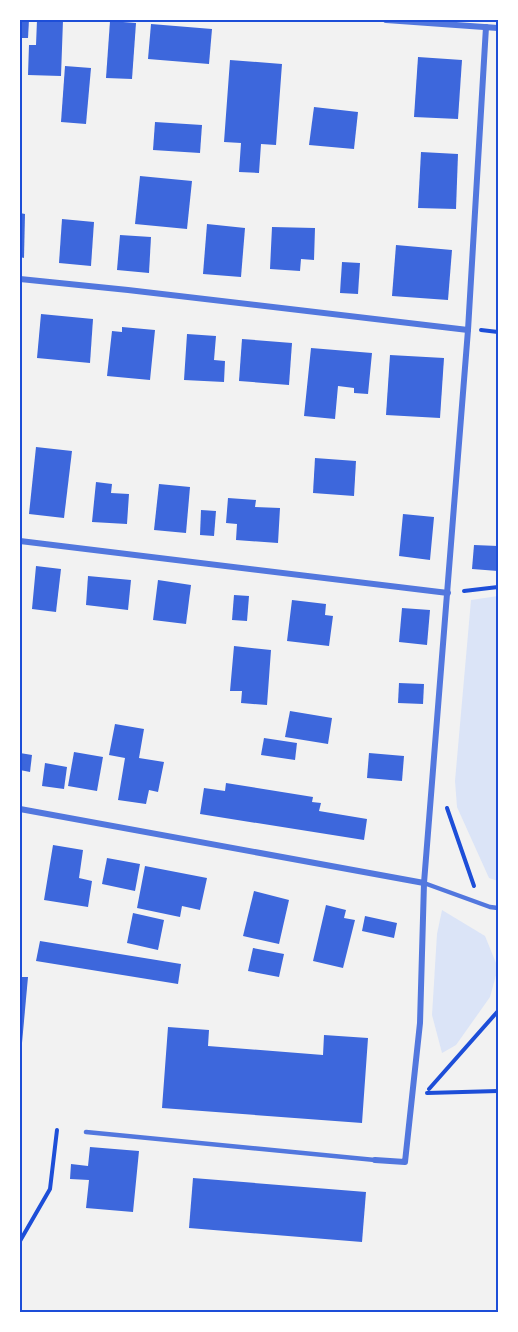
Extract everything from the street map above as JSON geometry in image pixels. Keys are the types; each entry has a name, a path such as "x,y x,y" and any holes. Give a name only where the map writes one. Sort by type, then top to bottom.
{"street":[{"path":"386,20 498,28"},
{"path":"375,1160 405,1161 413,1096 420,1023 424,883 468,330 486,27"},
{"path":"20,279 468,330"},
{"path":"20,541 448,593"},
{"path":"20,809 424,883"}],"lane":[{"path":"424,883 490,908 498,908"},
{"path":"86,1132 375,1160"}],"path":[{"path":"448,593 498,587"},
{"path":"445,803 475,889 490,908"},
{"path":"426,1093 498,1011"},
{"path":"413,1096 426,1093 498,1091"},
{"path":"20,1241 50,1189 57,1130"}],"shaded area":[{"path":"498,596 498,881 489,878 457,807 455,781 471,600"},
{"path":"442,910 485,936 498,968 490,997 456,1045 442,1053 432,1015 437,934"}],"building":[{"path":"20,20 29,20 28,38 20,38"},
{"path":"37,20 63,20 61,76 28,75 29,45 36,45"},
{"path":"110,21 136,23 132,79 106,78"},
{"path":"151,24 212,29 209,64 148,59"},
{"path":"418,57 462,60 458,119 414,117"},
{"path":"230,60 282,64 276,145 261,144 259,173 239,172 241,143 224,142"},
{"path":"65,66 91,68 86,124 61,122"},
{"path":"314,107 358,112 354,149 309,145"},
{"path":"155,122 202,125 200,153 153,150"},
{"path":"421,152 458,154 456,209 418,208"},
{"path":"140,176 192,181 187,229 135,224"},
{"path":"20,213 25,214 24,258 20,257"},
{"path":"62,219 94,222 91,266 59,263"},
{"path":"207,224 245,228 241,277 203,274"},
{"path":"272,227 315,228 314,260 301,259 300,271 270,269"},
{"path":"120,235 151,237 149,273 117,270"},
{"path":"396,245 452,250 448,300 392,296"},
{"path":"342,262 360,263 358,294 340,293"},
{"path":"41,314 93,319 90,363 37,358"},
{"path":"122,327 155,330 150,380 107,376 112,331 122,332"},
{"path":"187,334 216,336 214,360 225,361 224,382 184,380"},
{"path":"242,339 292,343 289,385 239,381"},
{"path":"311,348 372,353 368,394 354,393 354,388 338,386 335,419 304,416"},
{"path":"390,355 444,358 440,418 386,415"},
{"path":"36,447 72,451 64,518 29,514"},
{"path":"315,458 356,461 354,496 313,493"},
{"path":"96,482 112,484 111,493 129,494 127,524 92,522"},
{"path":"159,484 190,487 186,533 154,530"},
{"path":"228,498 256,500 255,507 280,508 278,543 236,540 237,524 226,523"},
{"path":"201,510 216,511 214,536 200,535"},
{"path":"403,514 434,517 430,560 399,556"},
{"path":"474,545 498,546 498,571 472,569"},
{"path":"36,566 61,569 56,612 32,609"},
{"path":"88,576 131,580 128,610 86,605"},
{"path":"158,580 191,585 186,624 153,620"},
{"path":"234,595 249,596 247,621 232,620"},
{"path":"292,600 326,604 325,615 333,616 329,646 287,641"},
{"path":"402,608 430,610 427,645 399,642"},
{"path":"234,646 271,650 267,705 241,703 242,691 230,691"},
{"path":"399,683 424,684 423,704 398,703"},
{"path":"290,711 332,718 328,744 285,737"},
{"path":"115,724 144,729 139,758 164,762 158,792 149,790 146,804 118,800 125,758 109,755"},
{"path":"264,738 297,743 295,760 261,755"},
{"path":"74,752 103,757 97,791 68,786"},
{"path":"20,753 32,755 30,772 20,770"},
{"path":"369,753 404,756 402,781 367,778"},
{"path":"45,763 67,767 64,789 42,786"},
{"path":"226,783 313,797 312,802 321,803 319,811 367,819 364,840 200,814 204,788 225,791"},
{"path":"53,845 83,850 79,878 92,881 88,907 44,900"},
{"path":"107,858 140,864 135,891 102,884"},
{"path":"145,866 207,878 200,910 182,906 180,917 137,908"},
{"path":"254,891 289,900 279,944 243,936"},
{"path":"326,905 346,910 344,918 355,920 343,968 313,961"},
{"path":"133,913 164,920 158,950 127,943"},
{"path":"365,916 397,923 394,938 362,931"},
{"path":"40,941 181,964 178,984 36,961"},
{"path":"253,948 284,954 279,977 248,971"},
{"path":"20,977 28,977 21,1054 20,1054"},
{"path":"168,1027 209,1030 208,1046 323,1055 324,1035 368,1038 362,1123 162,1108"},
{"path":"90,1147 139,1151 133,1212 86,1208 89,1180 70,1179 71,1164 88,1166"},
{"path":"193,1178 366,1192 362,1242 189,1228"}]}
